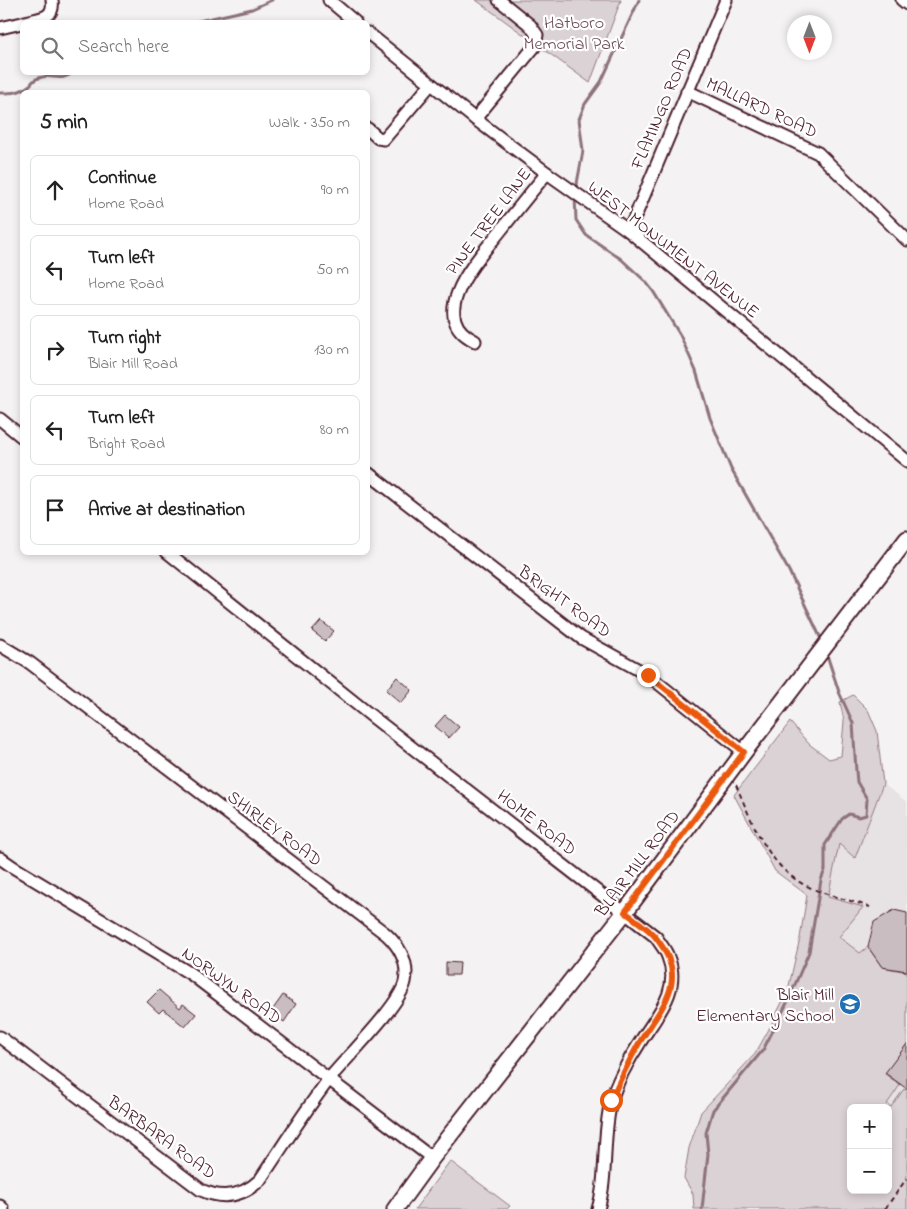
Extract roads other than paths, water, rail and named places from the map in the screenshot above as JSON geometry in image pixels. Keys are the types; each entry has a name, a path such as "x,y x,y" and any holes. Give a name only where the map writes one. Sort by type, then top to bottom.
{"main road":[{"name":"BLAIR MILL ROAD","path":"395,1209 432,1158 625,912 730,770 907,539"}],"street":[{"path":"34,20 48,16 53,9 52,0"},
{"path":"329,0 354,20"},
{"path":"475,119 535,46 537,35 530,26 498,0"},
{"name":"FLAMINGO ROAD","path":"629,231 726,0"},
{"path":"902,0 907,4"},
{"path":"0,28 20,24"},
{"name":"WEST MONUMENT AVENUE","path":"370,35 546,173 629,231 907,461"},
{"path":"370,131 378,138 384,139 431,84"},
{"name":"MALLARD ROAD","path":"687,91 818,152 907,240"},
{"name":"PINE TREE LANE","path":"475,341 459,329 455,320 454,310 460,288 472,267 546,173"},
{"path":"0,419 20,435"},
{"name":"BRIGHT ROAD","path":"370,475 580,638 648,675 744,752"},
{"name":"HOME ROAD","path":"171,555 374,718 656,938 668,957 672,974 670,994 657,1018 638,1044 611,1100 598,1209"},
{"name":"SHIRLEY ROAD","path":"0,644 38,669 386,934 398,947 405,964 406,974 401,992 329,1079"},
{"name":"NORWYN ROAD","path":"0,858 191,974 432,1158"},
{"name":"BARBARA ROAD","path":"0,1037 201,1190 217,1195 237,1195 260,1180 329,1079"},
{"path":"0,1206 3,1209"}],"waterway":[{"path":"203,20 252,9 272,0"},
{"path":"576,189 583,151 579,119 585,104 601,82 639,0"},
{"path":"21,90 39,78 48,76 65,77 69,75"},
{"path":"0,93 20,91"},
{"path":"575,197 576,220 586,235 621,259 645,281 680,335 696,371 710,418 731,469 789,571 822,641"},
{"path":"702,1209 708,1154 706,1133 713,1110 763,1050 787,1003 809,952 821,880 825,870 825,845 842,819 849,814 859,817 866,815 867,799 857,782 853,723 839,692 826,652"}],"place":[{"name":"Blair Mill Elementary School","path":"850,1004"}],"park label":[{"name":"Hatboro Memorial Park","path":"574,32"}]}
